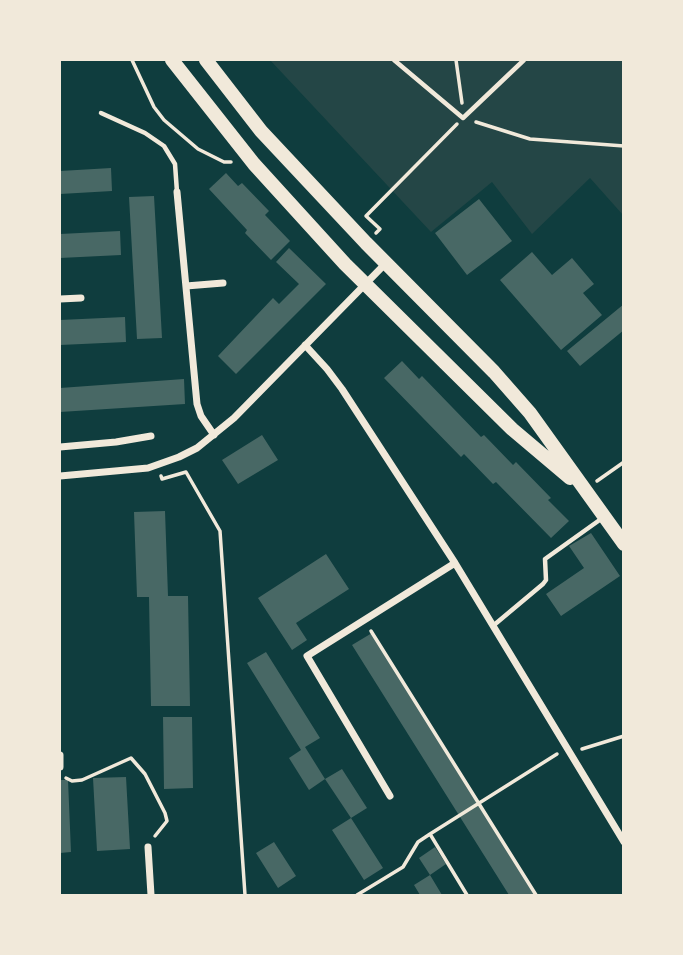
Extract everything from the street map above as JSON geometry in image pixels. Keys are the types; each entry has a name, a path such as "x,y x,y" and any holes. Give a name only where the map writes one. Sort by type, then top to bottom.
{"main road":[{"path":"172,60 254,163 365,283 512,429 585,490"},
{"path":"206,60 261,131 530,412 624,544"}],"street":[{"path":"177,192 197,404 201,416 214,435"},
{"path":"60,476 123,472 158,464 188,452 214,435 386,263"},
{"path":"186,286 222,283"},
{"path":"60,299 81,298"},
{"path":"305,345 342,389 455,563 624,842"},
{"path":"60,447 151,436"},
{"path":"390,796 307,656 455,563"},
{"path":"60,755 60,767"},
{"path":"148,847 151,895"}],"lane":[{"path":"394,60 464,118 524,60"},
{"path":"101,113 145,133 164,146 175,164 177,192"},
{"path":"493,626 543,584 546,580 545,559 604,516"}],"path":[{"path":"132,60 154,107 164,120 198,149 224,162 254,163"},
{"path":"456,60 464,118"},
{"path":"464,118 530,139 624,146"},
{"path":"380,229 366,216 464,118"},
{"path":"585,490 624,462"},
{"path":"158,464 162,479 186,472 219,531 245,895"},
{"path":"364,620 536,895"},
{"path":"357,895 403,867 418,842 479,803 569,750 624,737"},
{"path":"60,767 63,777 72,782 131,758 145,774 167,821 148,847"},
{"path":"430,834 467,895"}],"shaded area":[{"path":"270,60 623,60 623,215 590,178 532,234 492,182 431,232"}],"building":[{"path":"111,168 112,191 60,194 60,171"},
{"path":"226,173 238,186 242,183 269,211 265,215 290,241 271,260 209,189"},
{"path":"154,196 162,338 137,339 129,197"},
{"path":"479,199 512,241 467,275 435,233"},
{"path":"120,231 121,255 60,258 60,234"},
{"path":"289,248 326,284 236,374 218,356 273,298 279,304 299,284 276,262"},
{"path":"532,252 552,275 572,258 594,284 583,293 602,315 561,350 500,280"},
{"path":"624,304 624,330 580,366 567,351"},
{"path":"125,317 126,342 60,345 60,320"},
{"path":"402,361 419,379 422,376 481,437 484,435 513,465 516,462 551,498 548,500 569,521 551,538 496,482 493,484 464,454 461,457 384,378"},
{"path":"184,379 185,404 60,412 60,388"},
{"path":"262,435 278,460 238,484 222,460"},
{"path":"165,511 168,596 188,596 190,706 151,706 149,597 137,597 134,512"},
{"path":"591,533 620,576 561,616 546,594 584,568 569,546"},
{"path":"326,554 349,589 296,623 307,640 292,650 258,598"},
{"path":"372,633 537,895 509,895 352,645"},
{"path":"266,652 320,738 305,747 325,779 309,790 289,758 301,750 247,663"},
{"path":"163,717 192,717 193,788 164,789"},
{"path":"342,769 367,808 351,818 325,779"},
{"path":"126,777 130,849 97,851 93,778"},
{"path":"60,780 68,780 71,852 60,853"},
{"path":"351,818 383,868 364,880 332,830"},
{"path":"274,842 296,876 278,888 256,853"},
{"path":"435,847 446,864 430,875 419,858"},
{"path":"430,875 442,895 420,895 414,885"}]}
